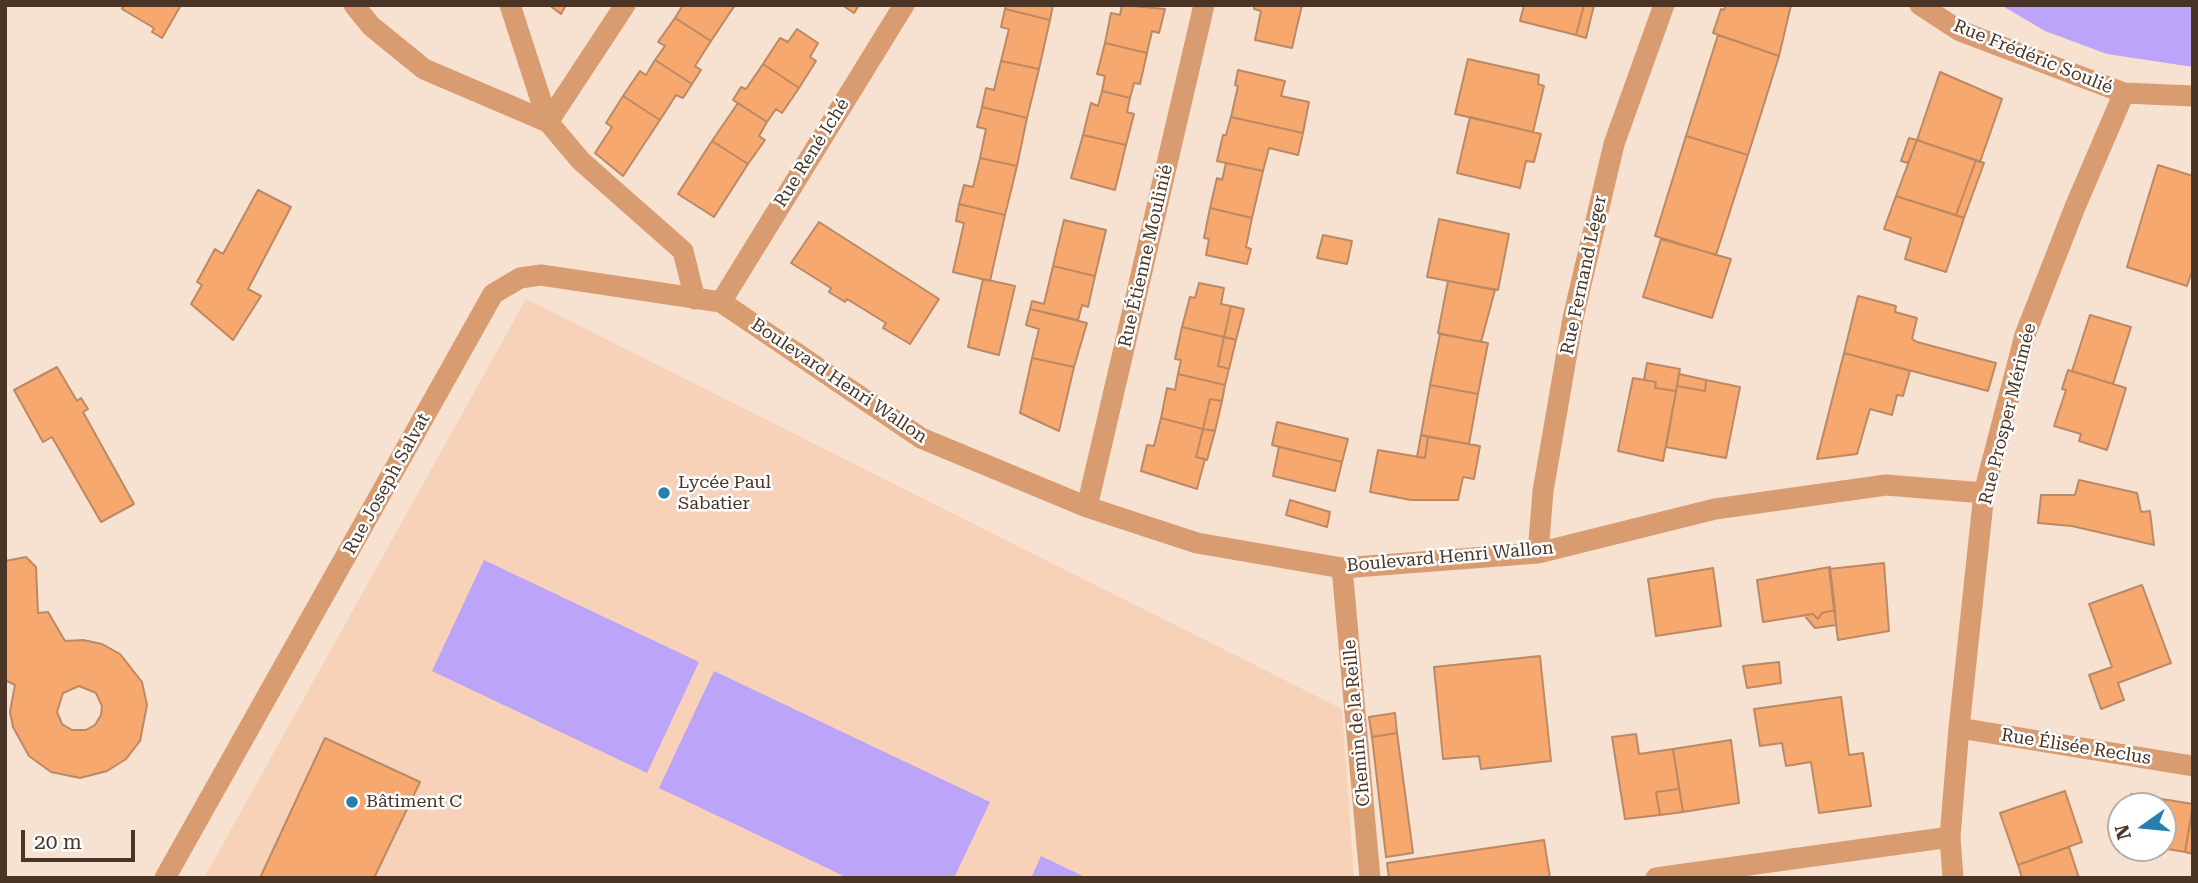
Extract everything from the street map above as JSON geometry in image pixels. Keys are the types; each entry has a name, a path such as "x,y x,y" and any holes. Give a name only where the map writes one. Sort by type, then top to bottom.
{"street":[{"path":"354,5 371,26 424,69 548,122"},
{"path":"510,5 548,122 581,161 683,251 695,299"},
{"path":"548,122 625,5"},
{"name":"Rue René Iché","path":"720,302 904,5"},
{"name":"Rue Étienne Moulinié","path":"1087,507 1204,5"},
{"name":"Rue Fernand Léger","path":"1538,553 1543,491 1573,318 1614,144 1664,5"},
{"name":"Rue Frédéric Soulié","path":"1920,5 1960,31 2124,93 2193,96"},
{"name":"Rue Prosper Mérimée","path":"1953,878 1951,837 1959,728 1984,493 2025,335 2075,207 2124,93"},
{"name":"Rue Joseph Salvat","path":"165,878 493,294 520,278 541,275 720,302"},
{"name":"Boulevard Henri Wallon","path":"720,302 921,438 1087,507 1196,543 1342,568 1538,553 1715,509 1886,485 1984,493"},
{"name":"Chemin de la Reille","path":"1342,568 1370,878"},
{"name":"Rue Élisée Reclus","path":"1959,728 2193,766"},
{"path":"1656,878 1951,837"}],"shaded area":[{"path":"2001,5 2193,5 2193,67 2107,54 2045,31"},
{"name":"Lycée Paul Sabatier","path":"526,299 1342,709 1354,878 204,878"},
{"path":"484,560 699,662 647,773 432,671"},
{"path":"714,671 990,802 954,878 848,878 659,788"},
{"path":"1041,856 1087,878 1031,878"}],"building":[{"path":"124,5 181,5 162,38 152,32 154,28 122,9"},
{"path":"549,5 566,5 561,14"},
{"path":"683,5 735,5 711,41 675,18"},
{"path":"842,5 859,5 854,13"},
{"path":"1006,5 1053,5 1050,20 1005,9"},
{"path":"1122,5 1165,9 1159,33 1152,31 1147,53 1105,43 1111,13 1120,15"},
{"path":"1254,5 1302,5 1292,48 1255,40 1261,11 1254,9"},
{"path":"1524,5 1584,5 1576,35 1520,21"},
{"path":"1584,5 1594,5 1586,38 1576,35"},
{"path":"1726,5 1791,5 1779,56 1713,33 1721,9 1724,10"},
{"path":"1005,9 1050,20 1039,69 1001,61 1009,29 1001,27"},
{"path":"675,18 711,41 695,66 701,70 692,84 655,60 665,46 658,42"},
{"path":"797,29 818,43 810,57 816,61 799,88 763,64 780,38 788,42"},
{"path":"1718,35 1779,56 1748,155 1686,136"},
{"path":"1105,43 1147,53 1140,84 1134,83 1130,98 1102,91 1105,76 1097,74"},
{"path":"1468,59 1539,75 1538,84 1544,86 1533,132 1455,114"},
{"path":"655,60 692,84 683,98 676,95 660,120 623,96 640,71 646,75"},
{"path":"1001,61 1039,69 1027,118 982,107 986,88 994,90"},
{"path":"763,64 799,88 782,113 776,109 767,122 733,100 741,87 746,89"},
{"path":"1238,70 1285,81 1281,96 1309,102 1303,133 1231,117 1238,86 1235,85"},
{"path":"1940,72 2002,99 1980,162 1917,140"},
{"path":"1102,91 1130,98 1127,112 1134,114 1126,145 1083,135 1091,103 1098,106"},
{"path":"623,96 660,120 623,176 595,153 612,127 606,123"},
{"path":"738,103 767,122 759,136 765,140 748,164 712,141"},
{"path":"982,107 1027,118 1017,166 980,158 986,129 977,127"},
{"path":"1231,117 1303,133 1298,155 1269,148 1263,171 1217,161 1223,135 1226,135"},
{"path":"1470,117 1541,134 1534,162 1526,161 1520,188 1457,173"},
{"path":"1083,135 1126,145 1115,190 1071,178"},
{"path":"1686,136 1748,155 1716,255 1655,236"},
{"path":"1909,138 1917,140 1908,163 1901,161"},
{"path":"1917,140 1976,160 1956,215 1896,196"},
{"path":"712,141 748,164 714,217 678,194"},
{"path":"980,158 1017,166 1005,215 959,204 964,185 973,187"},
{"path":"1976,160 1984,163 1964,218 1956,215"},
{"path":"1226,163 1263,171 1252,218 1210,208 1217,178 1222,180"},
{"path":"2158,165 2193,176 2193,268 2187,286 2127,267"},
{"path":"258,190 291,207 248,289 261,296 233,340 191,304 202,285 197,282 215,249 223,254"},
{"path":"1896,196 1964,218 1946,272 1905,259 1911,238 1884,229"},
{"path":"959,204 1005,215 990,281 953,272 964,223 956,221"},
{"path":"1210,208 1252,218 1246,247 1251,249 1247,264 1206,255 1209,239 1204,238"},
{"path":"1439,219 1509,234 1498,290 1427,277"},
{"path":"1064,220 1106,230 1095,276 1053,266"},
{"path":"819,222 939,299 910,344 883,328 886,323 847,299 845,302 829,292 831,288 791,263"},
{"path":"1323,235 1352,241 1347,264 1317,258"},
{"path":"1661,239 1731,259 1712,318 1643,297"},
{"path":"1053,266 1095,276 1088,307 1082,305 1078,320 1030,309 1032,301 1044,304"},
{"path":"983,279 1015,286 999,355 968,347"},
{"path":"1448,281 1495,290 1481,342 1438,333"},
{"path":"1199,283 1224,288 1221,304 1231,306 1224,337 1182,327 1190,297 1195,298"},
{"path":"1858,296 1896,306 1895,312 1917,318 1912,339 1917,342 1996,363 1988,391 1844,353"},
{"path":"1231,306 1244,309 1236,340 1224,337"},
{"path":"1030,309 1087,323 1074,367 1032,358 1039,329 1026,325"},
{"path":"2090,315 2131,327 2113,384 2072,371"},
{"path":"1182,327 1224,337 1218,366 1229,369 1225,385 1178,374 1181,360 1175,359"},
{"path":"1440,334 1488,343 1478,394 1430,385"},
{"path":"1224,337 1236,340 1229,369 1218,366"},
{"path":"1844,353 1910,371 1903,396 1897,395 1892,415 1870,409 1857,454 1817,459"},
{"path":"1032,358 1074,367 1059,431 1020,413"},
{"path":"1647,363 1680,369 1676,391 1655,388 1656,382 1644,380"},
{"path":"57,367 77,401 81,398 88,409 83,412 134,504 101,522 52,437 43,442 14,390"},
{"path":"2068,370 2126,388 2107,450 2079,441 2081,434 2054,426 2066,390 2062,389"},
{"path":"1178,374 1225,385 1222,401 1210,399 1203,429 1161,418 1167,388 1175,390"},
{"path":"1679,374 1706,380 1705,391 1677,386"},
{"path":"1633,378 1656,382 1655,388 1676,391 1663,461 1618,451"},
{"path":"1706,380 1740,387 1726,458 1666,447 1677,386 1705,391"},
{"path":"1430,385 1478,394 1469,444 1421,435"},
{"path":"1210,399 1222,401 1215,431 1203,429"},
{"path":"1161,418 1203,429 1196,457 1205,459 1197,489 1141,471 1147,445 1154,446"},
{"path":"1277,422 1348,439 1342,462 1272,445"},
{"path":"1203,429 1215,431 1207,460 1196,457"},
{"path":"1421,435 1428,437 1425,458 1417,457"},
{"path":"1428,437 1480,446 1474,479 1463,477 1458,500 1411,500 1370,492 1378,450 1425,458"},
{"path":"1279,447 1342,462 1335,491 1273,476"},
{"path":"2079,480 2137,493 2141,512 2150,511 2154,545 2072,526 2038,523 2041,495 2075,495"},
{"path":"1290,500 1330,512 1327,527 1286,515"},
{"path":"26,557 36,567 38,613 48,612 65,641 83,640 102,644 120,654 142,682 147,705 140,741 126,759 107,771 80,778 51,772 29,756 13,727 10,712 15,685 5,680 5,561","holes":["79,686 96,693 102,706 101,715 95,725 86,730 72,730 62,724 57,712 63,693"]},
{"path":"1884,563 1889,631 1838,640 1829,569"},
{"path":"1830,567 1835,610 1822,613 1818,619 1813,614 1763,622 1757,580"},
{"path":"1713,568 1721,626 1656,636 1648,579"},
{"path":"2142,585 2171,663 2118,683 2124,700 2101,709 2089,675 2112,667 2089,604"},
{"path":"1835,610 1836,625 1815,628 1804,615 1813,614 1818,619 1822,613"},
{"path":"1540,656 1551,761 1481,769 1479,756 1443,759 1434,667"},
{"path":"1779,662 1781,683 1747,688 1743,666"},
{"path":"1841,697 1849,755 1863,753 1871,806 1819,813 1811,762 1786,766 1782,743 1760,746 1754,709"},
{"path":"1395,713 1397,733 1372,737 1369,717"},
{"path":"1397,733 1413,853 1386,857 1372,737"},
{"path":"1636,734 1639,754 1673,749 1679,789 1656,792 1660,815 1625,819 1612,737"},
{"name":"Bâtiment C","path":"325,738 420,782 374,878 260,878"},
{"path":"1731,740 1739,803 1683,812 1673,749"},
{"path":"1679,789 1683,812 1660,815 1656,792"},
{"path":"2065,791 2082,842 2018,865 2000,813"},
{"path":"2177,801 2193,804 2185,852 2177,851"},
{"path":"2193,807 2193,854 2185,852"},
{"path":"1544,840 1550,878 1389,878 1387,863"},
{"path":"2069,847 2079,878 2022,878 2018,865"}],"place":[{"name":"Lycée Paul Sabatier","path":"664,493"},
{"name":"Bâtiment C","path":"352,802"}]}
